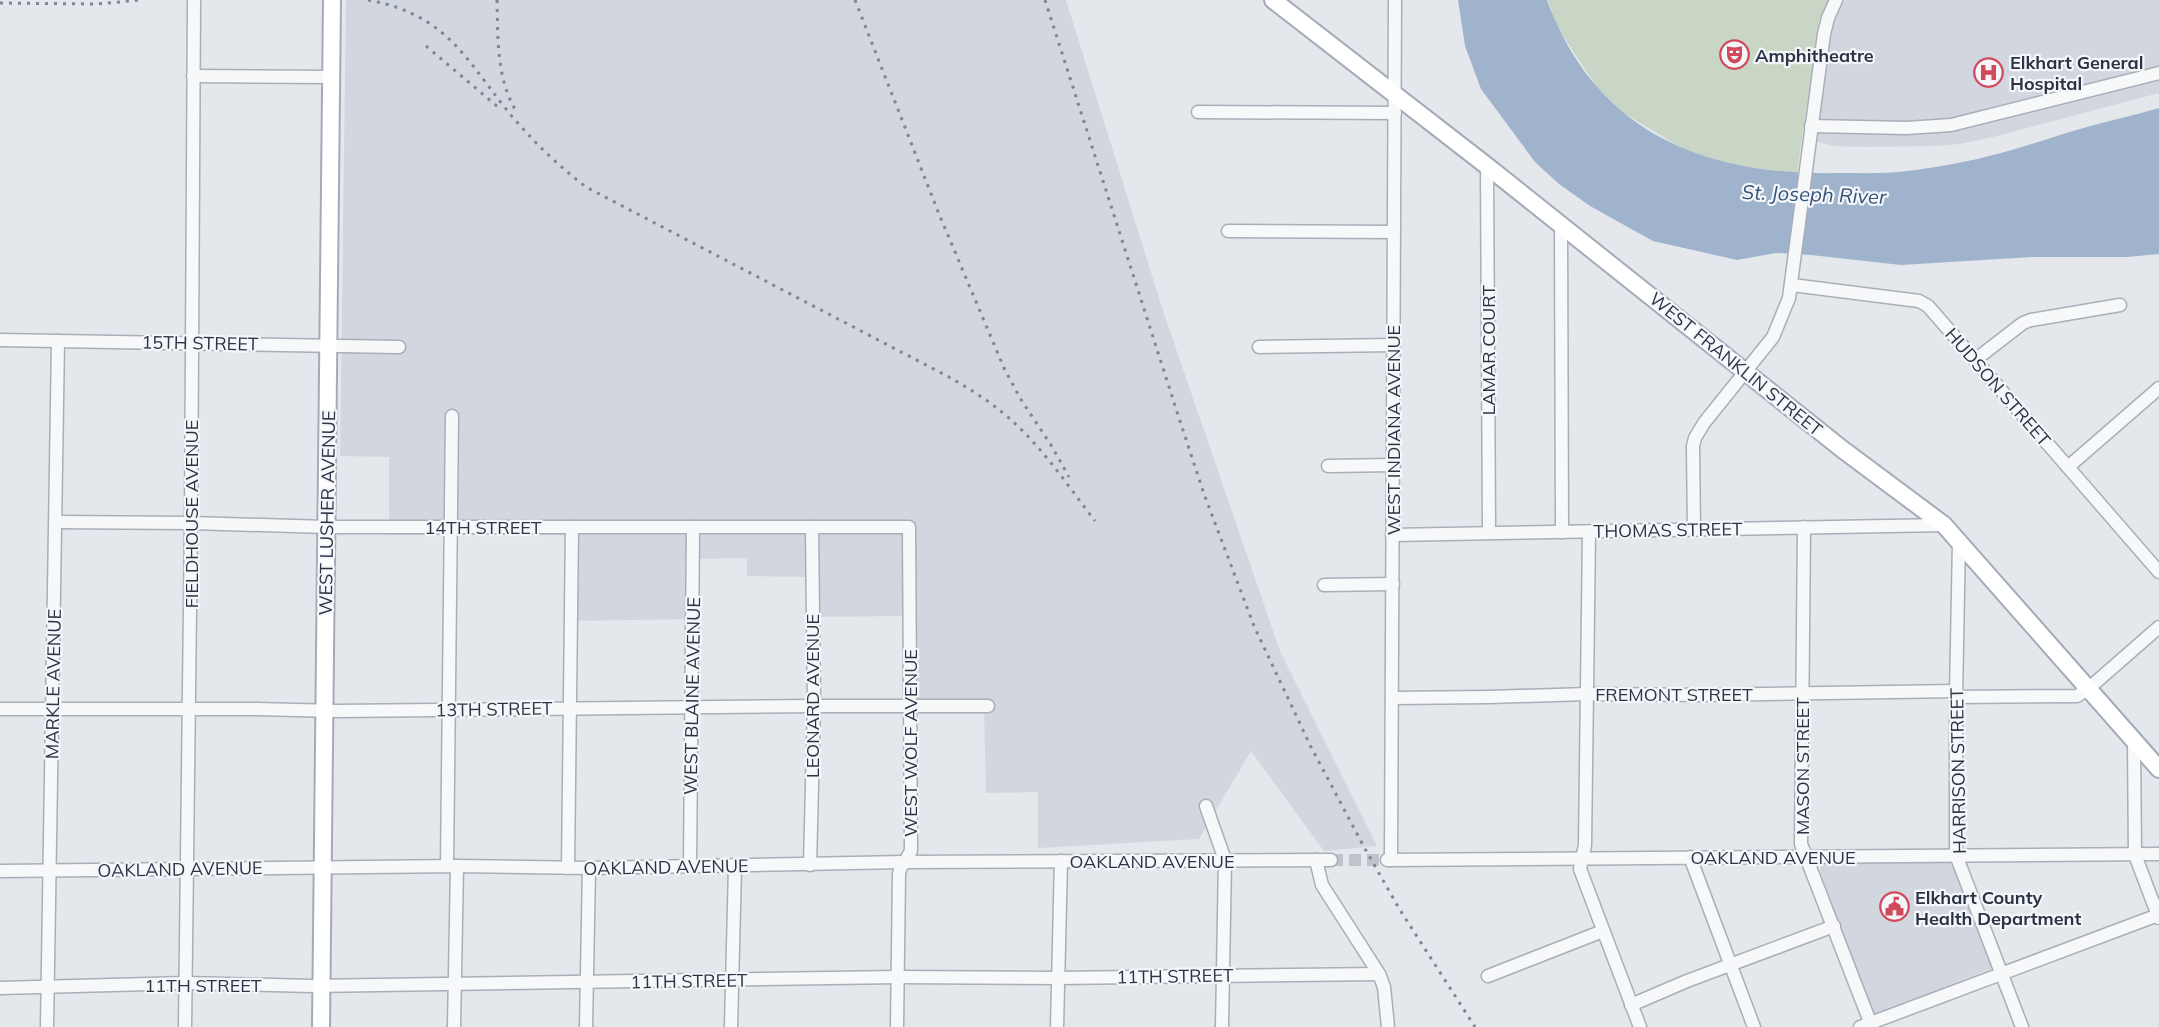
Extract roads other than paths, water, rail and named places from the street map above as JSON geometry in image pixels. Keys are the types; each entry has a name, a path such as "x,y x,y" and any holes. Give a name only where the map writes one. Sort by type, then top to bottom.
{"main road":[{"name":"WEST LUSHER AVENUE","path":"321,1027 332,0"},
{"name":"WEST FRANKLIN STREET","path":"1273,0 1746,370 1842,449 1944,525 2159,769"}],"street":[{"name":"FIELDHOUSE AVENUE","path":"185,1027 194,0"},
{"name":"WEST INDIANA AVENUE","path":"1389,860 1394,465 1395,0"},
{"path":"1694,530 1693,446 1695,438 1704,423 1766,347 1779,326 1792,279 1824,34 1836,0"},
{"path":"1811,126 1907,128 1951,125 2159,73"},
{"path":"194,76 331,77"},
{"path":"1198,112 1395,113"},
{"name":"LAMAR COURT","path":"1487,166 1489,533"},
{"path":"1562,226 1562,532"},
{"path":"1228,231 1394,232"},
{"name":"HUDSON STREET","path":"1792,279 1919,301 1928,306 2159,572"},
{"path":"1975,360 2023,323 2120,305"},
{"name":"15TH STREET","path":"0,340 399,347"},
{"name":"MARKLE AVENUE","path":"47,1027 58,341"},
{"path":"1259,347 1394,345"},
{"path":"2068,467 2159,388"},
{"path":"452,416 448,709 455,983 454,1027"},
{"path":"1328,466 1394,465"},
{"name":"14TH STREET","path":"56,522 327,527 909,527"},
{"name":"THOMAS STREET","path":"1392,536 1944,525"},
{"path":"568,868 572,527"},
{"name":"WEST BLAINE AVENUE","path":"690,866 693,527"},
{"name":"LEONARD AVENUE","path":"810,865 814,706 812,527"},
{"name":"WEST WOLF AVENUE","path":"897,1027 899,874 911,850 909,527"},
{"name":"MASON STREET","path":"1804,527 1801,844 1834,926 1867,1026"},
{"path":"1588,532 1585,845 1581,863 1582,875 1640,1027"},
{"name":"HARRISON STREET","path":"1959,540 1956,855 2022,1027"},
{"path":"1324,585 1393,584"},
{"name":"FREMONT STREET","path":"1392,698 1803,693 2077,696 2159,627"},
{"name":"13TH STREET","path":"0,709 189,708 337,711 988,706"},
{"path":"1867,1026 2002,973 2158,916 2135,855 2134,742"},
{"path":"1206,806 1225,860 1222,1027"},
{"name":"OAKLAND AVENUE","path":"1389,860 2159,854"},
{"path":"1690,857 1754,1027"},
{"path":"1316,860 1322,885 1379,974 1384,987 1388,1027"},
{"name":"OAKLAND AVENUE","path":"0,871 452,866 735,867 904,862 1332,860"},
{"path":"1057,1027 1060,861"},
{"path":"731,1027 735,867"},
{"path":"586,1027 589,868"},
{"path":"1631,1005 1730,964 1834,926"},
{"path":"1488,976 1603,931"},
{"name":"11TH STREET","path":"0,988 186,983 321,986 898,977 1058,978 1379,974"}],"water":[{"name":"St. Joseph River","path":"1458,0 1547,0 1568,46 1595,84 1626,114 1662,138 1701,155 1745,166 1791,172 1891,173 1986,157 2159,108 2159,254 2127,257 2032,257 1901,265 1776,253 1737,260 1653,241 1590,206 1559,184 1535,162 1481,89 1465,46"}],"tunnel":[{"path":"1331,860 1387,860"}],"railway":[{"path":"0,3 95,4 142,0"},
{"path":"368,0 398,8 422,19 442,33 459,49 532,138 586,187 949,377 988,401 1033,442 1095,521"},
{"path":"497,0 501,71 509,98 516,111"},
{"path":"855,0 939,214 1004,368 1069,477"},
{"path":"1045,0 1204,494 1254,626 1310,745 1364,847 1400,910 1475,1027"},
{"path":"426,46 498,107"}],"place":[{"name":"Amphitheatre","path":"1734,55"},
{"name":"Elkhart General Hospital","path":"1989,72"},
{"name":"Elkhart County Health Department","path":"1894,907"}]}
